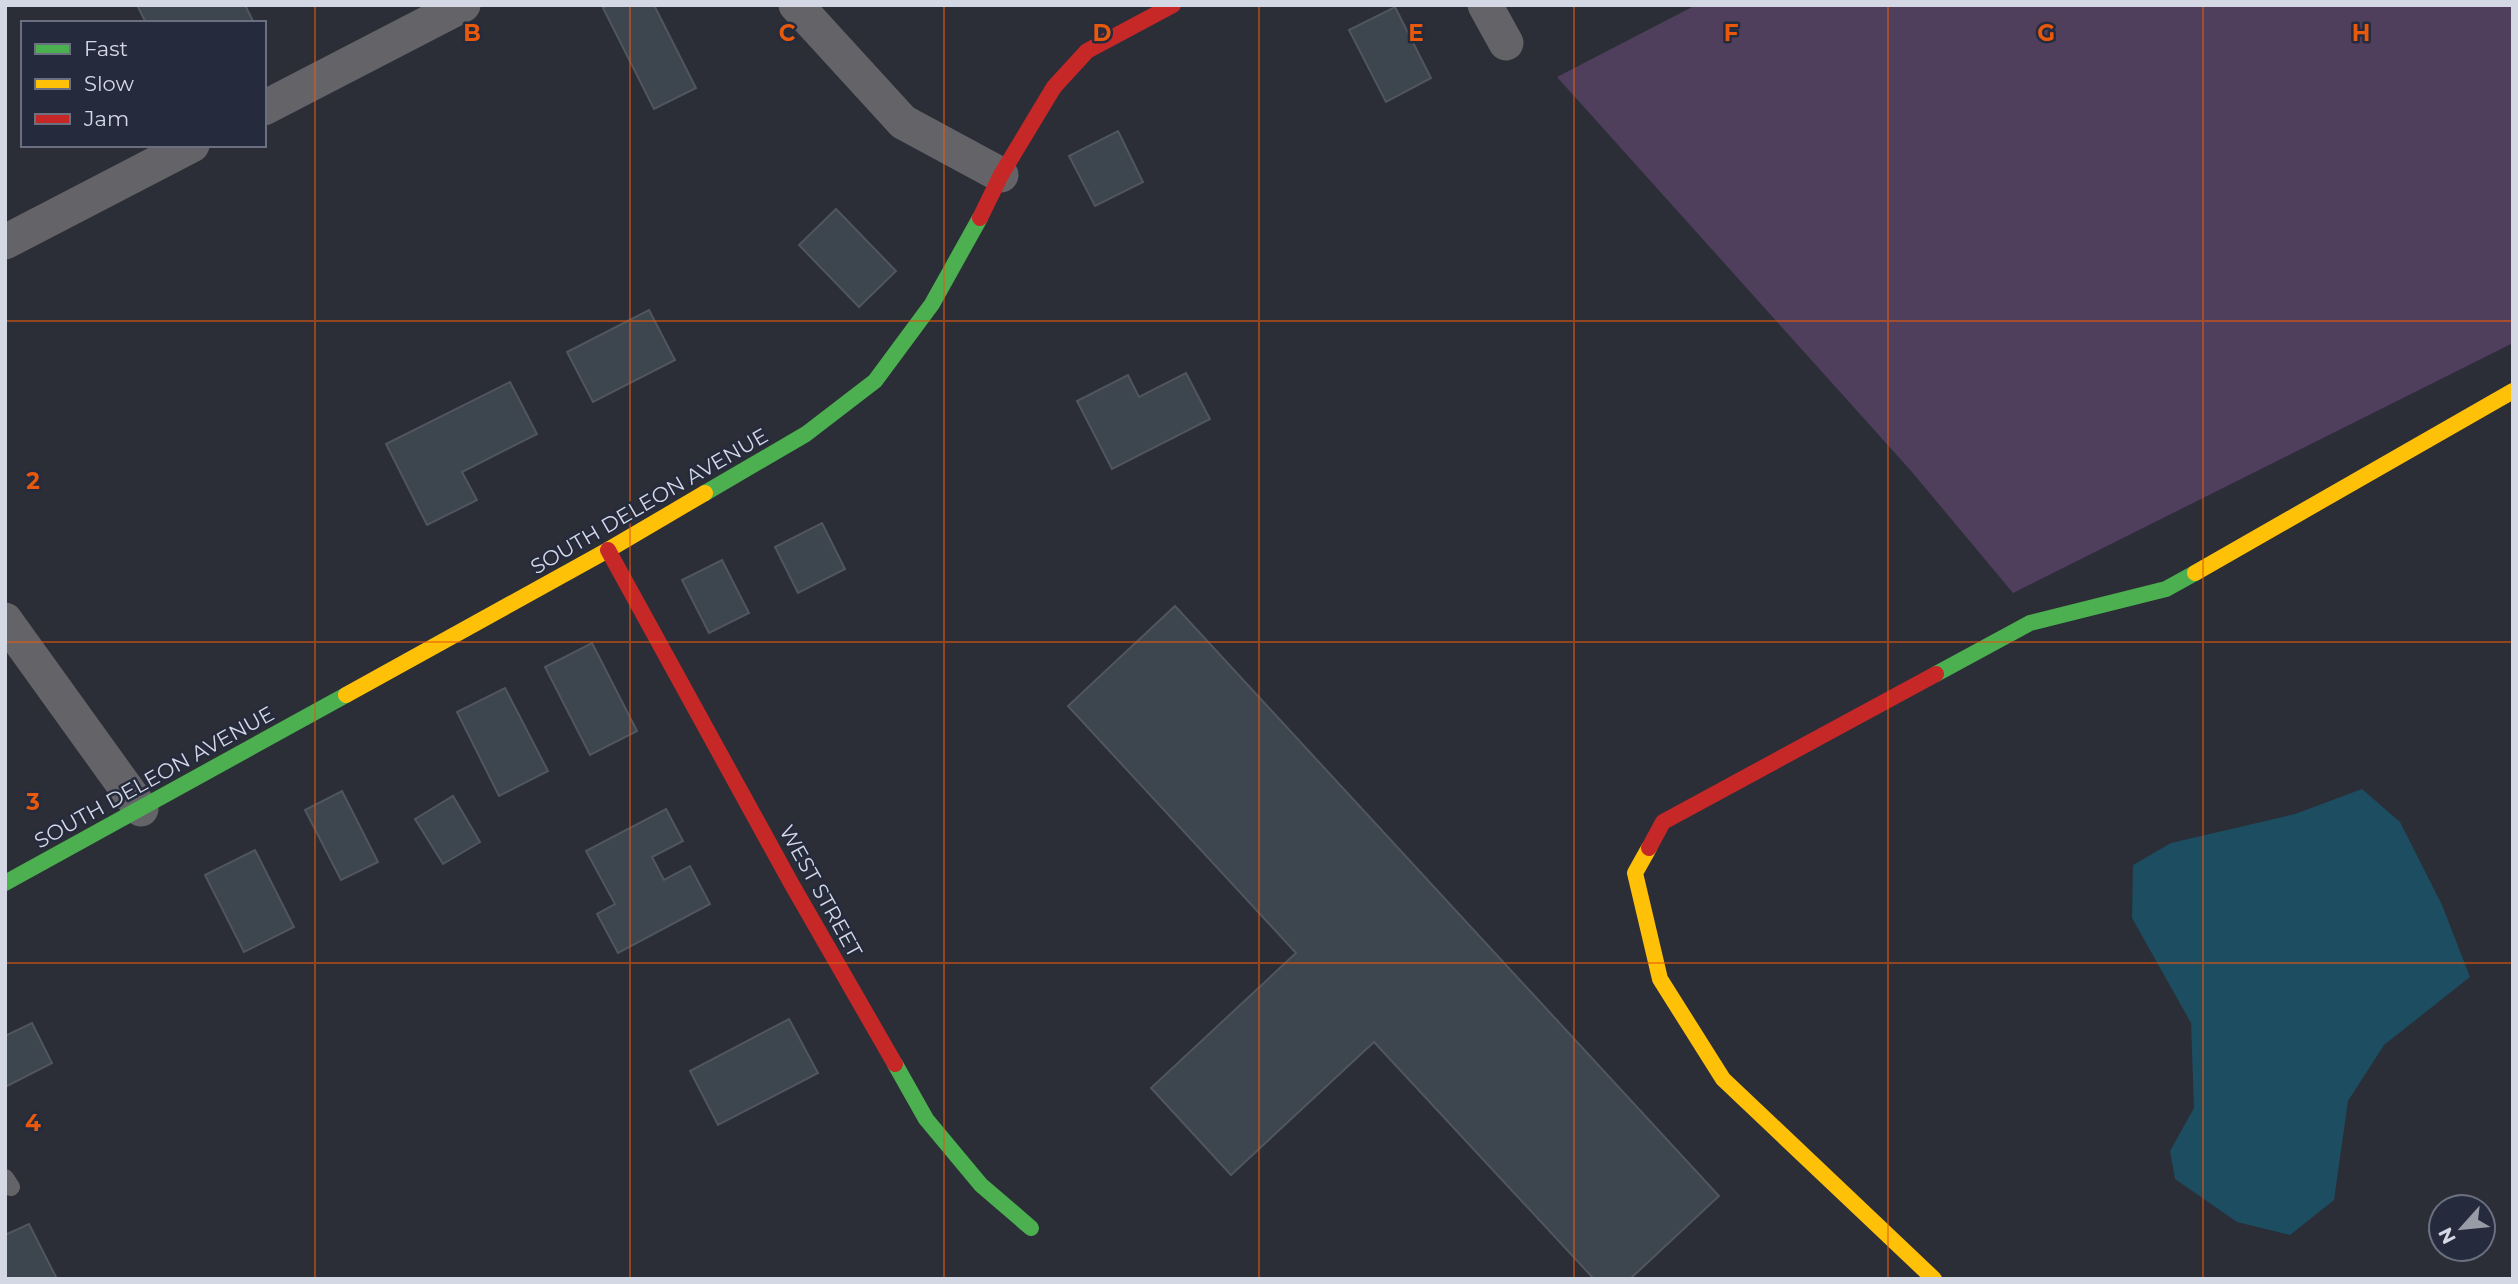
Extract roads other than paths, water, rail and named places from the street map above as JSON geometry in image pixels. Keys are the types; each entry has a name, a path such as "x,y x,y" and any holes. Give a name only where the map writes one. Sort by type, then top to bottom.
{"street":[{"path":"266,107 463,5"},
{"path":"796,5 903,122 1002,175"},
{"name":"SOUTH DELEON AVENUE","path":"5,883 608,550 806,434 876,381 932,304 965,248 1002,175 1054,87 1087,51 1173,5"},
{"path":"1485,5 1506,43"},
{"path":"5,242 188,147"},
{"path":"1934,1279 1723,1079 1660,979 1635,873 1663,821 2029,623 2166,589 2513,391"},
{"name":"WEST STREET","path":"608,550 926,1119 981,1185 1031,1228"},
{"path":"5,620 141,809"}],"water":[{"path":"2362,789 2400,822 2442,905 2470,977 2384,1045 2348,1101 2334,1200 2290,1235 2237,1222 2175,1179 2170,1151 2194,1108 2191,1023 2132,918 2133,865 2171,843 2295,814"}]}
